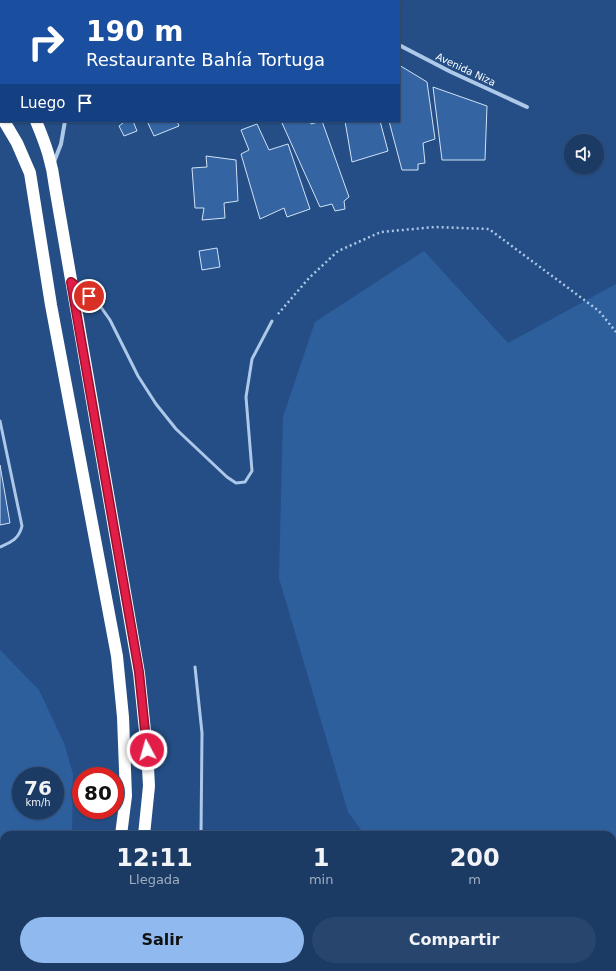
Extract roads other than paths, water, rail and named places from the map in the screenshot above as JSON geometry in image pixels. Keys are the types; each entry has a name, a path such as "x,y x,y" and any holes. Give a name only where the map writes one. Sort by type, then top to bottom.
{"highway":[{"path":"5,122 17,143 30,173 51,305 117,656 123,717 126,796 122,831"},
{"path":"36,122 52,166 139,672 147,750 149,831"},
{"path":"144,831 149,786"}],"street":[{"name":"Avenida Niza","path":"400,46 451,72 527,107"},
{"path":"52,166 61,144 65,122"}],"lane":[{"path":"71,282 98,303 110,320 138,376 156,404 176,429 227,477 236,483 245,482 252,471 246,397 252,359 272,321"},
{"path":"0,421 22,526 20,534 15,539 0,547"},
{"path":"194,667 202,734 201,831"}]}
